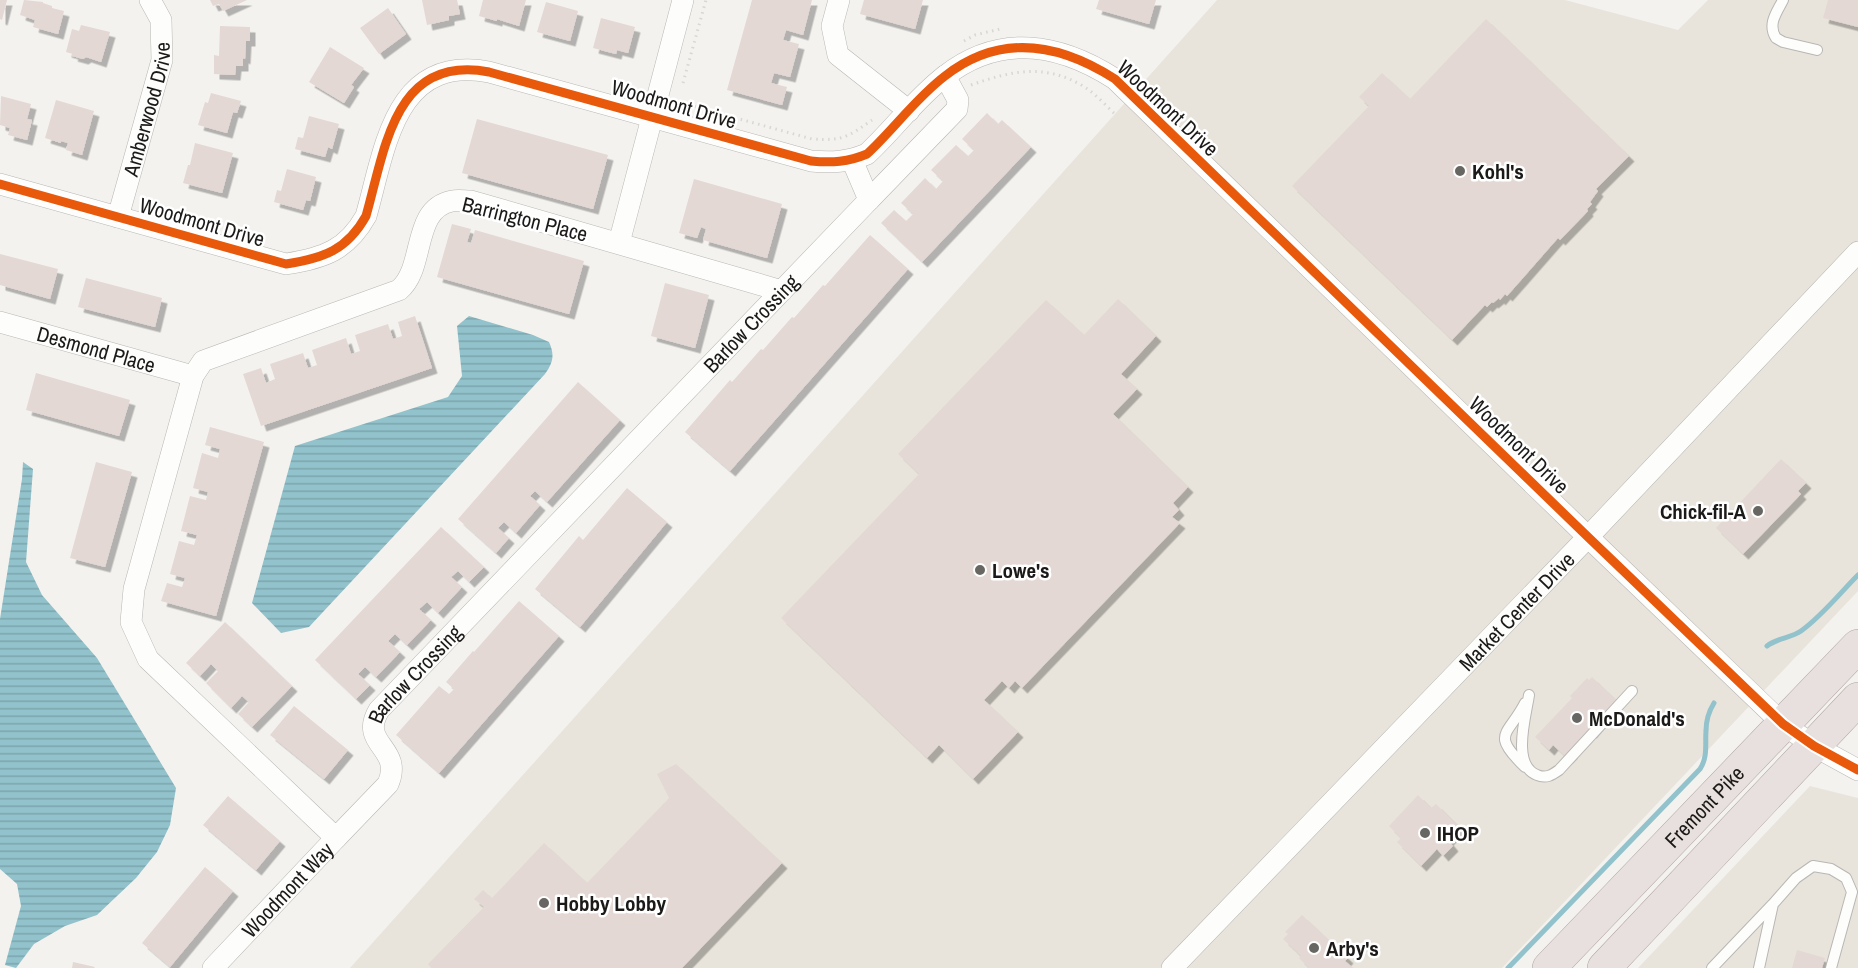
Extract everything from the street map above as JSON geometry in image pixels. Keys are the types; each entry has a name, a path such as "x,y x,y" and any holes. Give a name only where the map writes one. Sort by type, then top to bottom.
{"highway":[{"name":"Fremont Pike","path":"1604,968 1798,735 1858,646"},
{"name":"Fremont Pike","path":"1549,968 1798,735 1858,699"},
{"path":"1579,968 1617,918 1745,783 1798,735"}],"street":[{"name":"Amberwood Drive","path":"118,217 162,60 161,20 150,0"},
{"path":"619,243 683,0"},
{"path":"839,0 832,26 838,55 909,111"},
{"name":"Woodmont Drive","path":"0,184 286,264 310,261 327,255 345,244 359,230 366,216 392,126 400,109 423,83 438,76 474,69 489,72 811,161 833,163 852,160 867,154 945,76 975,57 1009,47 1055,50 1095,66 1114,79 1588,537 1798,735 1858,770"},
{"name":"Barlow Crossing","path":"336,838 388,784 392,776 391,758 373,734 372,726 379,710 957,108 958,100 945,76"},
{"path":"852,160 870,200"},
{"name":"Barrington Place","path":"193,376 203,361 399,290 407,283 413,271 429,216 440,205 454,201 471,201 782,291"},
{"name":"Market Center Drive","path":"1172,968 1588,537 1858,252"},
{"name":"Desmond Place","path":"0,322 193,376"},
{"path":"193,376 134,589 131,622 148,659 336,838"},
{"name":"Woodmont Way","path":"213,968 336,838"}],"lane":[{"path":"1784,0 1772,26 1776,38 1783,42 1817,50"},
{"path":"1527,769 1522,751 1529,695 1520,713 1508,728 1505,740 1510,753 1527,769 1543,777 1550,776 1559,770 1632,692"},
{"path":"1712,968 1796,878 1813,866 1831,869 1846,878 1852,892 1831,968"},
{"path":"1759,968 1773,904"}],"path":[{"path":"706,0 678,102 812,139 832,140 849,136 873,119"},
{"path":"970,85 1008,72 1044,71 1083,86 1115,114"}],"shaded area":[{"path":"1217,0 1565,0 1678,30 1708,0 1858,0 1858,591 1502,968 350,968"},
{"path":"1810,786 1858,798 1858,968 1638,968"}],"water":[{"path":"469,316 549,342 552,355 548,370 309,627 281,633 252,603 295,446 448,397 462,376 457,326"},
{"path":"23,462 33,469 26,562 42,595 97,658 176,788 170,825 157,852 136,878 97,915 65,926 34,944 16,968 5,965 21,906 17,884 0,869 0,619"}],"building":[{"path":"0,0 7,0 2,20 0,19"},
{"path":"24,0 43,2 52,8 64,11 58,34 33,27 35,20 20,15"},
{"path":"210,0 247,0 223,11 219,4 213,6"},
{"path":"422,0 457,0 460,14 449,16 449,20 427,25"},
{"path":"483,0 526,0 519,26 479,16"},
{"path":"752,0 812,0 803,35 786,30 783,40 799,44 790,77 774,73 771,83 787,87 782,105 727,90"},
{"path":"864,0 923,0 915,29 860,14"},
{"path":"1099,0 1156,0 1149,24 1096,9"},
{"path":"1828,0 1858,0 1858,27 1823,18"},
{"path":"546,2 578,11 570,41 537,32"},
{"path":"388,8 406,34 379,54 360,28"},
{"path":"601,18 635,27 628,53 617,50 616,54 593,48"},
{"name":"Kohl's","path":"1486,19 1629,156 1596,189 1598,191 1590,202 1592,204 1587,209 1588,211 1560,240 1558,238 1507,296 1505,294 1500,300 1499,298 1487,307 1485,305 1452,340 1292,186 1369,106 1359,97 1382,73 1410,99"},
{"path":"81,25 110,32 101,62 86,57 83,59 72,56 73,54 66,52 72,29 79,31"},
{"path":"220,26 250,27 250,41 246,41 243,66 236,66 235,75 214,74 214,55 219,56"},
{"path":"330,47 364,68 351,85 354,87 344,103 309,82"},
{"path":"211,93 241,101 237,113 233,112 227,133 198,125 205,102 208,103"},
{"path":"1,96 31,104 27,119 32,120 27,140 8,135 10,128 0,125"},
{"path":"56,100 94,111 82,155 66,150 68,143 45,138"},
{"path":"987,113 998,124 1002,120 1031,147 922,262 881,223 894,210 906,221 913,214 901,203 925,178 936,189 943,181 931,170 956,145 968,156 974,150 962,139"},
{"path":"309,116 339,124 332,149 328,147 325,157 295,149 298,137 303,138"},
{"path":"477,119 608,155 593,209 462,173"},
{"path":"195,143 233,153 222,193 183,183"},
{"path":"287,169 316,177 310,201 306,200 303,210 274,202 277,190 281,191"},
{"path":"694,179 782,204 767,258 703,240 706,229 701,227 697,238 679,233"},
{"path":"452,224 471,229 467,242 471,243 475,230 584,261 569,314 437,277"},
{"path":"870,235 908,269 730,471 685,432 730,380 732,382 823,285 825,286"},
{"path":"0,254 58,269 50,299 0,285"},
{"path":"86,278 162,298 155,327 78,307"},
{"path":"665,283 709,295 695,348 651,336"},
{"name":"Lowe's","path":"1118,299 1156,336 1121,374 1137,389 1113,414 1188,487 1173,503 1179,510 1172,517 1180,523 1022,688 1015,681 1009,688 1002,681 984,700 1018,732 973,779 939,745 927,758 781,618 919,474 898,454 1046,300 1084,335"},
{"path":"415,316 432,368 261,426 243,374 261,368 266,383 275,379 270,364 303,353 308,368 317,365 312,350 346,338 351,354 360,351 355,335 388,324 393,339 402,336 398,322"},
{"path":"36,373 130,400 119,436 26,410"},
{"path":"578,382 620,420 547,502 535,491 530,496 540,505 516,533 504,522 498,528 509,538 496,553 458,519"},
{"path":"210,427 264,442 216,616 161,601 167,583 182,587 185,578 170,574 179,541 194,545 197,535 181,531 190,496 206,500 208,492 193,488 202,453 218,458 220,449 205,445"},
{"name":"Chick-fil-A","path":"1781,459 1806,483 1798,491 1801,494 1743,554 1716,528"},
{"path":"96,462 132,472 105,567 70,558"},
{"path":"627,488 667,522 580,627 535,589 579,536 583,540"},
{"path":"441,527 484,567 469,582 458,571 451,577 462,587 438,613 427,602 419,609 431,620 407,645 395,634 388,641 400,652 376,677 365,667 358,674 370,685 356,699 315,660"},
{"path":"519,601 559,636 439,773 396,735 439,686 449,694 454,689 446,682"},
{"path":"225,622 292,686 252,727 238,714 249,702 242,696 231,708 206,683 218,671 211,664 200,676 186,663"},
{"name":"McDonald's","path":"1592,677 1617,701 1591,733 1588,731 1569,751 1572,753 1567,758 1553,745 1549,750 1535,737 1572,698 1570,696 1587,678 1589,680"},
{"path":"294,706 348,750 324,779 270,735"},
{"path":"676,764 782,863 682,968 431,968 428,964 484,907 474,899 483,890 492,898 544,843 587,883 669,798 657,774"},
{"name":"IHOP","path":"1418,795 1431,808 1436,804 1460,828 1448,840 1453,846 1443,856 1437,849 1421,866 1397,842 1401,838 1389,826"},
{"path":"228,796 280,841 256,870 203,825"},
{"path":"205,867 233,891 170,967 142,943"},
{"name":"Arby's","path":"1302,915 1348,958 1345,961 1353,968 1309,968 1299,958 1301,956 1283,939 1288,934 1285,932"},
{"path":"1797,950 1825,958 1822,968 1792,968"},
{"path":"73,962 95,967 72,968"}],"waterway":[{"path":"1767,646 1809,625 1858,575"},
{"path":"1508,968 1700,769 1705,755 1707,720 1714,703"}],"cycle path":[{"path":"0,184 286,264 323,255 342,245 359,228 366,216 388,137 399,112 413,92 432,78 457,70 489,72 811,161 833,162 867,154 924,94 966,62 987,53 1008,49 1030,48 1073,57 1115,79 1783,724 1814,746 1858,770"}],"place":[{"name":"Kohl's","path":"1460,171"},
{"name":"Chick-fil-A","path":"1758,511"},
{"name":"Lowe's","path":"980,570"},
{"name":"McDonald's","path":"1577,718"},
{"name":"IHOP","path":"1425,833"},
{"name":"Hobby Lobby","path":"544,903"},
{"name":"Arby's","path":"1314,948"}]}
